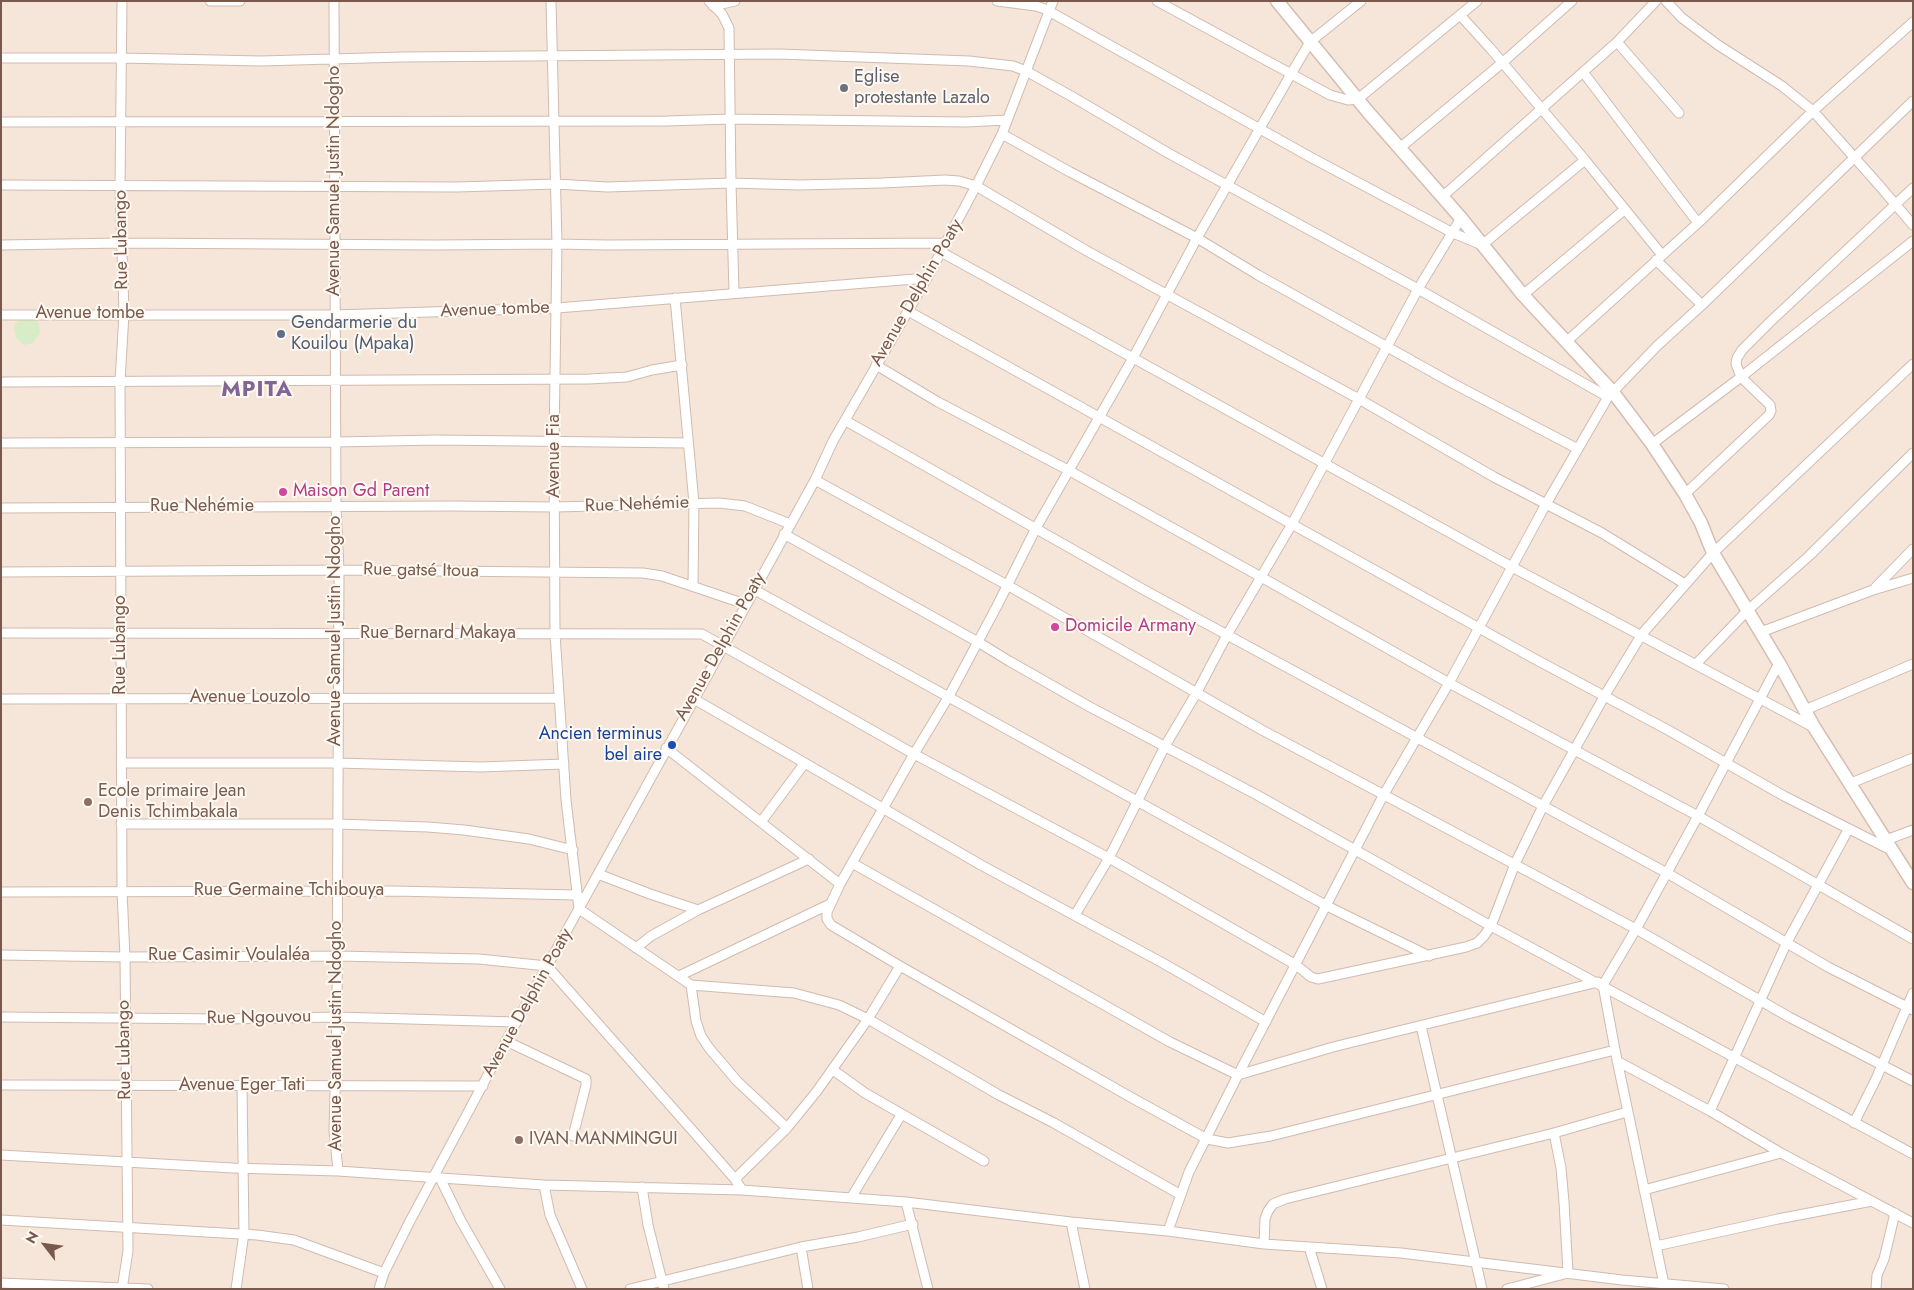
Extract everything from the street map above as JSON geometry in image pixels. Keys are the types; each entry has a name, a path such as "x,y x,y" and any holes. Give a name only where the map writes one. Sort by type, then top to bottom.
{"street":[{"name":"Rue Lubango","path":"122,1 120,186 124,314 120,381 122,891 126,1086 126,1227 128,1251 122,1288"},
{"path":"210,1 240,1"},
{"name":"Avenue Samuel Justin Ndogho","path":"334,1 336,506 338,570 337,1017 334,1130 338,1171"},
{"name":"Avenue Fia","path":"551,1 557,244 554,634 566,800 579,909"},
{"path":"711,3 735,1"},
{"path":"997,1 1036,6 1049,12 1453,233 1482,245"},
{"name":"Avenue Delphin Poaty","path":"379,1289 384,1273 437,1178 516,1022 753,589 815,480 833,441 927,278 976,186 1002,134 1053,1"},
{"path":"1157,1 1330,95 1348,100 1358,99 1477,1"},
{"path":"1277,1 1358,99 1461,218 1523,296 1566,342 1652,444 1685,494 1701,522 1713,553 1779,663 1814,727 1913,883"},
{"path":"1401,147 1572,1"},
{"path":"1442,197 1617,42 1656,1"},
{"path":"1666,1 1682,18 1718,45 1782,86 1813,112 1913,225"},
{"path":"711,3 727,20 729,28 731,54 730,119 734,292"},
{"path":"1356,3 1310,42 1291,74 1197,238 1133,358 1036,528 949,696 840,884 827,912 827,919 831,925 900,966 1206,1139 1228,1143 1271,1136 1615,1050"},
{"path":"1460,15 1585,160 1659,257 1702,305"},
{"path":"1566,342 1698,223 1813,112 1913,22"},
{"path":"1617,42 1678,113"},
{"path":"1,58 261,61 334,58 731,54 862,56 996,63 1026,71 1168,153 1610,394"},
{"path":"1583,72 1698,223"},
{"path":"1168,1231 1189,1172 1384,794 1449,683 1546,504 1610,394 1657,346 1913,101"},
{"path":"1,122 730,119 966,122 1007,120"},
{"path":"1002,134 1070,172 1197,238 1258,275 1452,383 1578,449"},
{"path":"1482,245 1585,160"},
{"path":"1,186 458,187 556,184 607,187 731,183 882,184 945,180 959,181 976,186 1087,251 1602,534 1685,584"},
{"path":"1685,494 1771,411 1770,405 1742,377 1736,364 1742,350 1913,188"},
{"path":"1523,296 1624,210"},
{"path":"1075,915 1109,858 1165,746 1198,692 1227,635 1292,524 1418,289 1461,218"},
{"path":"1652,444 1742,377 1913,241"},
{"path":"1,245 121,243 835,245 946,243"},
{"path":"941,252 1512,567 1642,634 1760,700 1814,727"},
{"name":"Avenue tombe","path":"1,315 335,315 557,308 734,292 927,278"},
{"path":"676,298 694,503 693,586"},
{"path":"908,311 1533,658 1605,695 1848,830 1889,845"},
{"path":"876,364 938,402 1068,470 1449,683 1698,816 1913,939"},
{"path":"1491,926 1515,864 1544,806 1605,695 1642,634 1713,553 1913,364"},
{"path":"1,382 556,380 627,377 652,370 682,365"},
{"path":"846,421 1227,635 1667,873 1828,967 1909,1008"},
{"path":"1,443 554,441 688,443"},
{"path":"1696,664 1748,610 1809,556 1913,453"},
{"path":"815,480 1007,585 1262,730 1636,929 1789,1017 1913,1081"},
{"name":"Rue Nehémie","path":"1,508 555,507 720,503 745,506 790,524"},
{"path":"784,534 1090,707 1165,746 1491,926 1913,1154"},
{"path":"1873,590 1913,549"},
{"name":"Rue gatsé Itoua","path":"1,572 338,570 642,573 662,576 745,604"},
{"path":"1761,632 1873,590 1913,578"},
{"path":"753,589 1327,906 1429,956"},
{"name":"Rue Bernard Makaya","path":"1,634 702,634 914,754 1109,858 1296,965 1312,977 1318,979 1466,947 1477,943 1491,926"},
{"path":"852,863 1170,1042 1238,1075 1332,1047 1601,984 1636,929 1779,663"},
{"path":"1805,710 1913,664"},
{"name":"Avenue Louzolo","path":"1,699 558,698"},
{"path":"694,699 981,865 1075,915 1266,1022"},
{"path":"666,748 840,884"},
{"path":"1850,783 1913,758"},
{"path":"122,763 337,763 481,767 564,764"},
{"path":"761,822 804,764"},
{"path":"122,824 337,824 464,830 528,839 573,850"},
{"path":"1710,1111 1787,942 1848,830"},
{"path":"1889,845 1913,830"},
{"path":"636,948 651,936 698,910 809,860"},
{"path":"598,874 698,910"},
{"name":"Rue Germaine Tchibouya","path":"1,892 392,891 577,895"},
{"path":"679,976 830,904"},
{"path":"579,909 690,985 772,991 813,997 838,1005 868,1019 999,1095 1054,1123 1181,1195"},
{"name":"Rue Casimir Voulaléa","path":"1,955 124,957 337,956 479,959 547,966"},
{"path":"547,966 742,1190"},
{"path":"734,1179 787,1128 834,1070 900,966"},
{"path":"1601,984 1664,1286"},
{"path":"690,985 696,1021 701,1036 709,1048 737,1081 787,1128"},
{"path":"1854,1123 1909,1008 1913,993"},
{"name":"Rue Ngouvou","path":"1,1017 337,1017 516,1022"},
{"path":"1421,1026 1435,1094 1452,1157 1482,1289"},
{"path":"506,1042 586,1079 573,1136"},
{"path":"1617,1062 1710,1111 1781,1153 1913,1224"},
{"path":"834,1070 865,1093 984,1160"},
{"name":"Avenue Eger Tati","path":"1,1085 483,1086"},
{"path":"236,1289 244,1233 242,1086"},
{"path":"1264,1244 1268,1211 1273,1204 1285,1199 1554,1133 1628,1112"},
{"path":"850,1198 901,1114"},
{"path":"1554,1133 1564,1193 1568,1273"},
{"path":"1644,1190 1781,1153"},
{"path":"1,1155 243,1169 338,1171 544,1186 742,1190 906,1202 1071,1222 1168,1231 1264,1244 1401,1253 1664,1286 1724,1289"},
{"path":"437,1178 500,1289"},
{"path":"544,1186 550,1215 582,1289"},
{"path":"642,1187 648,1225 663,1285"},
{"path":"1656,1246 1778,1219 1872,1201"},
{"path":"906,1202 928,1289"},
{"path":"1876,1289 1877,1275 1884,1259 1894,1213"},
{"path":"1,1220 244,1233 294,1240 384,1273"},
{"path":"1071,1222 1085,1289"},
{"path":"630,1289 663,1285 801,1247 858,1237 913,1224"},
{"path":"801,1247 808,1289"},
{"path":"1309,1247 1322,1289"},
{"path":"1507,1289 1568,1273"},
{"path":"1,1283 148,1289"}],"shaded area":[{"path":"1,1 1913,1 1913,1289 1,1289"}],"green space":[{"path":"21,316 29,316 39,323 40,333 33,343 24,345 16,338 14,326"}],"place":[{"name":"Eglise protestante Lazalo","path":"844,88"},
{"name":"Gendarmerie du Kouilou (Mpaka)","path":"281,334"},
{"name":"Maison Gd Parent","path":"283,492"},
{"name":"Domicile Armany","path":"1055,627"},
{"name":"Ancien terminus bel aire","path":"672,745"},
{"name":"Ecole primaire Jean Denis Tchimbakala","path":"88,802"},
{"name":"IVAN MANMINGUI","path":"519,1140"}],"district":[{"name":"MPITA","path":"257,391"}]}
